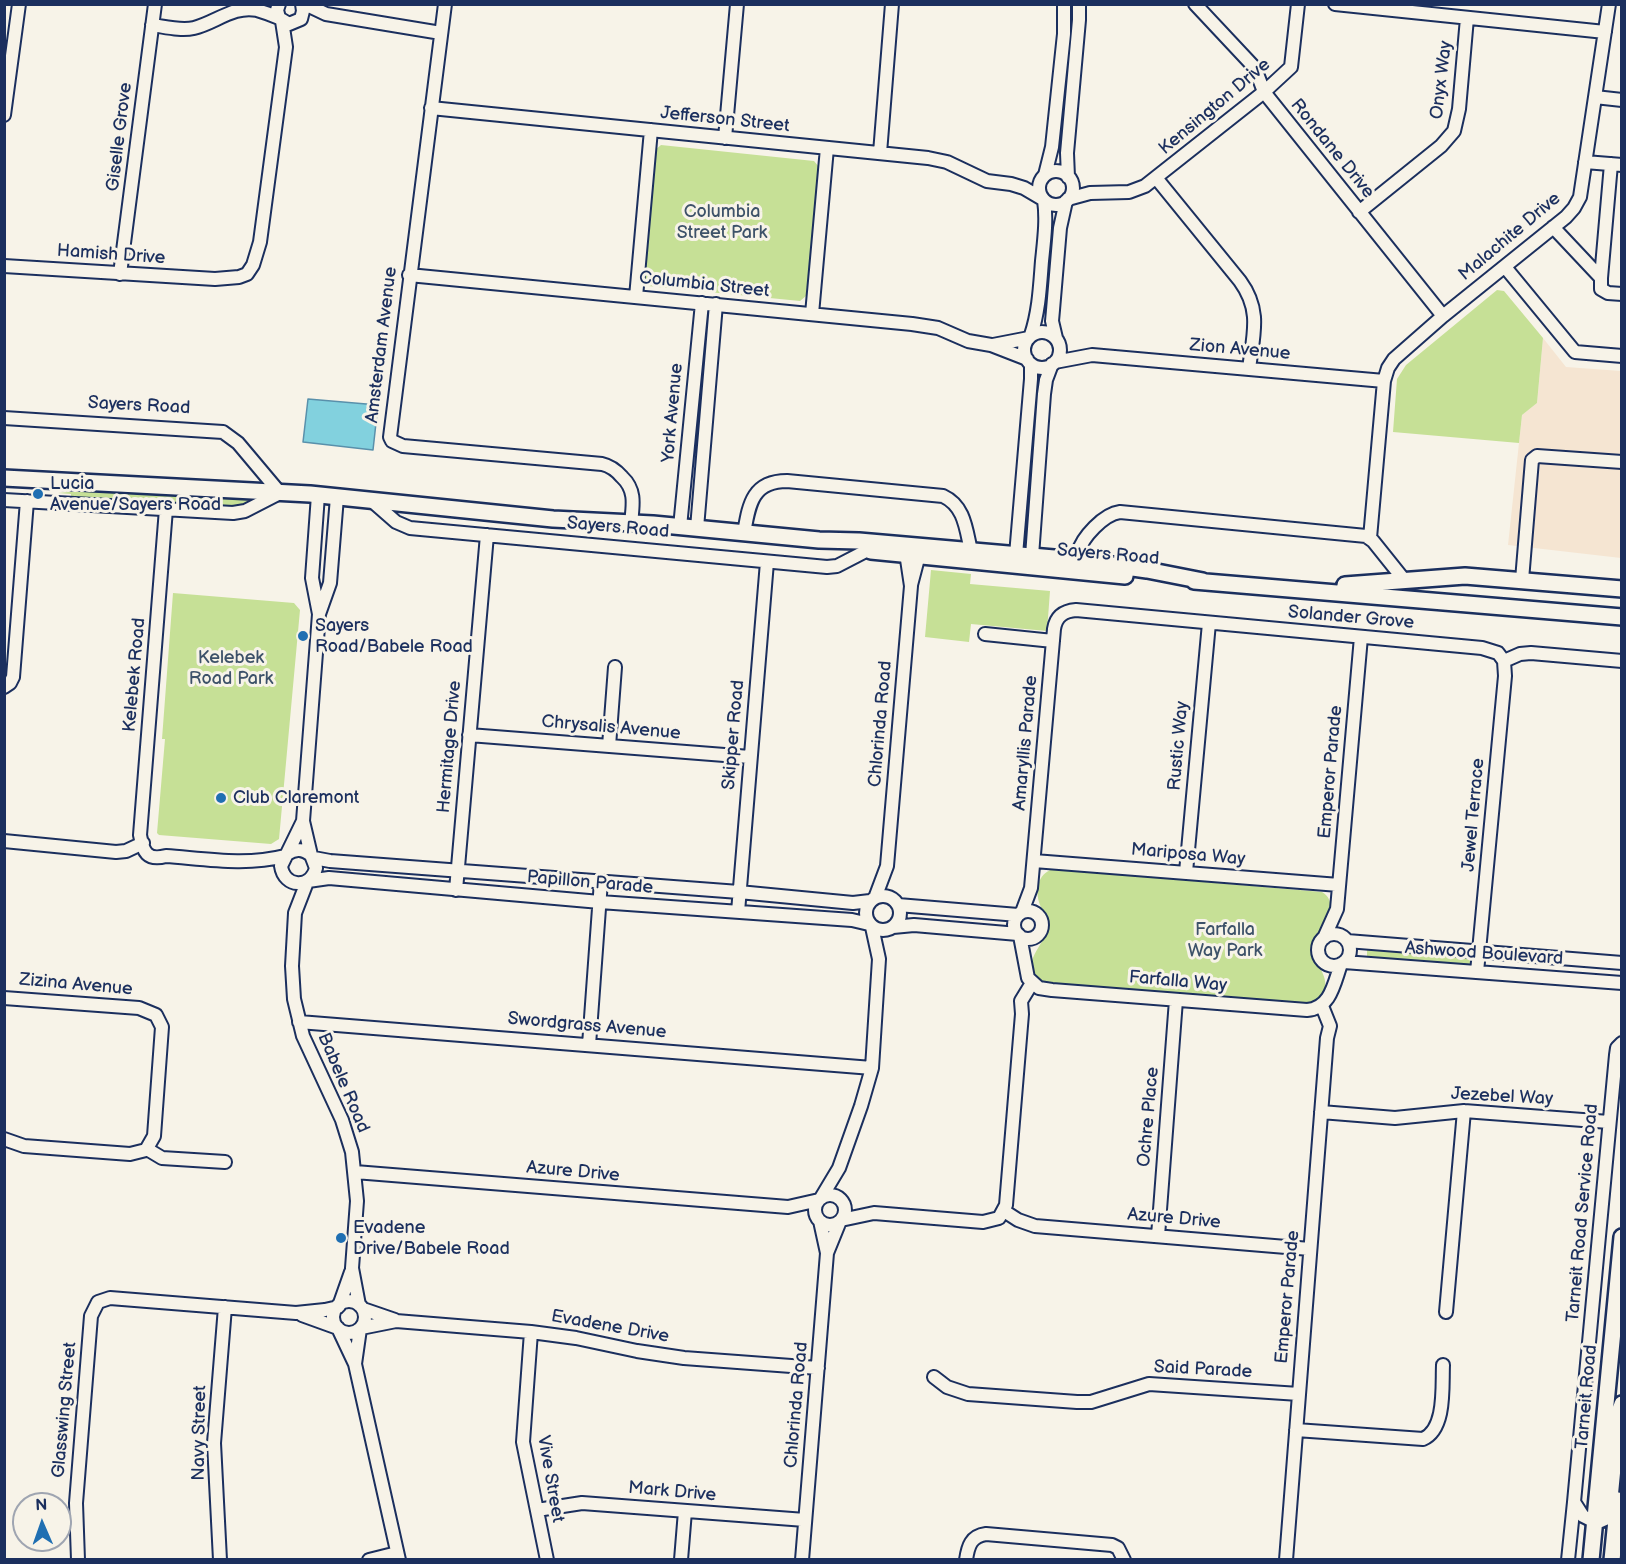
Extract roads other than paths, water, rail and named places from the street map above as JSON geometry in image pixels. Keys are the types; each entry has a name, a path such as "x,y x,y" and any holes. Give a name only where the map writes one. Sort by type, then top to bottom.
{"main road":[{"name":"Sayers Road","path":"4,478 318,495 553,519 697,528 819,540 859,541 913,551 1023,559"},
{"name":"Sayers Road","path":"819,540 866,551 971,550 1077,566 1147,570 1203,581 1622,617"},
{"name":"Sayers Road","path":"1297,588 1465,576 1622,589"},
{"path":"1598,586 1622,582"},
{"name":"Tarneit Road","path":"1591,1560 1621,1247"},
{"path":"1595,1522 1604,1518 1609,1509 1618,1416 1622,1404"},
{"path":"1612,1560 1622,1467"}],"street":[{"path":"4,115 19,4"},
{"name":"Giselle Grove","path":"120,274 155,4"},
{"path":"152,25 194,28 233,12 255,10 272,4"},
{"name":"Hamish Drive","path":"279,4 277,10 286,47"},
{"path":"303,4 326,14 441,33"},
{"name":"Hamish Drive","path":"4,266 215,279 247,274 253,265 260,242 286,47 303,11 303,4"},
{"name":"Amsterdam Avenue","path":"445,4 389,432 392,441 403,446 611,466 631,486 633,497 631,523"},
{"path":"725,138 737,4"},
{"path":"880,153 892,4"},
{"path":"1023,559 1029,361 1024,348 1036,320 1039,296 1046,221 1039,186 1052,147 1064,34 1064,4"},
{"path":"1023,559 1046,380 1060,352 1052,321 1060,228 1067,200 1073,189 1069,178 1067,153 1078,4"},
{"name":"Rondane Drive","path":"1195,4 1255,68 1264,92 1443,316"},
{"name":"Kensington Drive","path":"1067,200 1103,192 1129,192 1145,186 1264,92 1291,67 1298,4"},
{"path":"1335,4 1605,32"},
{"name":"Malachite Drive","path":"1384,381 1394,359 1443,316 1553,228 1574,208 1580,197 1609,4"},
{"path":"255,10 289,24 326,14"},
{"name":"Onyx Way","path":"1359,212 1441,146 1454,131 1459,109 1467,18"},
{"path":"1595,97 1622,100"},
{"name":"Jefferson Street","path":"431,108 880,153 947,162 978,178 1011,184 1043,199"},
{"path":"636,297 651,130"},
{"path":"812,314 827,148"},
{"path":"1585,162 1616,165 1601,289 1608,293 1622,294"},
{"path":"1044,176 1056,171 1069,178"},
{"name":"Jefferson Street","path":"1011,184 1044,176"},
{"name":"Kensington Drive","path":"1069,178 1103,192"},
{"path":"1157,178 1252,299 1255,315 1249,369"},
{"path":"1043,199 1052,205 1067,200"},
{"path":"1553,228 1601,278"},
{"path":"1505,267 1575,352 1622,356"},
{"name":"Columbia Street","path":"409,275 925,326 938,328 968,341 991,345 1029,361"},
{"name":"York Avenue","path":"680,527 702,303"},
{"name":"York Avenue","path":"697,528 716,304"},
{"path":"1030,336 1047,332 1057,340"},
{"name":"Columbia Street","path":"991,345 1030,336"},
{"name":"Zion Avenue","path":"1057,340 1092,355"},
{"name":"Zion Avenue","path":"1054,363 1092,355 1384,381"},
{"path":"1029,361 1041,368 1054,363"},
{"path":"1384,381 1370,538 1405,581"},
{"name":"Sayers Road","path":"4,418 223,432 238,443 280,493 239,513 4,500"},
{"path":"1522,579 1532,460 1537,456 1622,462"},
{"path":"744,533 752,497 772,483 787,481 943,496 961,511 971,550"},
{"path":"318,495 312,578 319,614"},
{"path":"4,841 116,852 126,851 143,843 166,856 247,862 264,867 299,884 312,877 316,868 303,821 319,614 330,583 337,497"},
{"path":"4,687 13,677 27,501"},
{"name":"Sayers Road","path":"372,501 404,526 487,535 833,567 866,551"},
{"name":"Kelebek Road","path":"143,843 140,835 166,509"},
{"name":"Sayers Road","path":"1077,566 1078,551 1102,520 1114,513 1358,534 1370,538"},
{"name":"Hermitage Drive","path":"456,890 487,535"},
{"name":"Chlorinda Road","path":"872,900 887,866 913,551"},
{"name":"Skipper Road","path":"738,912 767,562"},
{"name":"Solander Grove","path":"1071,611 1482,648 1498,653 1504,661"},
{"name":"Amaryllis Parade","path":"1020,913 1031,888 1056,621 1061,615 1071,611"},
{"name":"Rustic Way","path":"1186,872 1209,622"},
{"path":"985,634 1053,641"},
{"name":"Emperor Parade","path":"1324,938 1337,909 1361,637"},
{"path":"1504,661 1520,654 1531,653 1622,661"},
{"name":"Jewel Terrace","path":"1477,972 1505,676 1504,661"},
{"path":"609,746 615,667"},
{"name":"Chrysalis Avenue","path":"469,735 750,757"},
{"path":"286,878 281,866 303,821"},
{"path":"247,862 286,855 297,849 312,856"},
{"name":"Papillon Parade","path":"312,856 330,861 458,869 853,903 872,900"},
{"name":"Mariposa Way","path":"1034,861 1339,885"},
{"name":"Chlorinda Road","path":"887,866 896,902"},
{"name":"Babele Road","path":"286,878 295,913 292,966 294,999 299,1022 311,1056 342,1120 355,1172 357,1201 352,1268 338,1306"},
{"name":"Papillon Parade","path":"308,881 329,878 600,902 852,920 871,926"},
{"name":"Babele Road","path":"295,913 308,881"},
{"path":"589,1045 601,881"},
{"name":"Amaryllis Parade","path":"1031,888 1039,915"},
{"path":"874,1213 830,1224 820,1220 815,1210 839,1168 872,1068 879,959 871,926 865,915 872,900 884,896 896,902 1020,913 1031,911 1039,915 1042,928 1026,962"},
{"path":"879,959 891,928 899,920 896,902"},
{"name":"Emperor Parade","path":"1337,909 1346,940"},
{"path":"820,1199 834,1195 842,1201 874,1213 983,1222 1001,1214 1006,1205 1022,1014 1035,986 1027,973 1014,922 1020,913"},
{"path":"871,926 881,931 914,925 1019,935 1028,939 1037,936"},
{"path":"1318,1008 1328,1000 1342,963 1350,950 1346,940 1338,934 1324,938 1319,945 1331,991"},
{"name":"Ashwood Boulevard","path":"1346,940 1622,963"},
{"path":"1321,958 1332,965 1342,963"},
{"name":"Ashwood Boulevard","path":"1342,963 1622,983"},
{"name":"Farfalla Way","path":"1035,986 1297,1010 1318,1008"},
{"name":"Zizina Avenue","path":"4,998 139,1008 156,1015 161,1022 161,1032 154,1136 149,1146"},
{"name":"Ochre Place","path":"1158,1236 1176,1000"},
{"name":"Emperor Parade","path":"1287,1559 1327,1038 1318,1008"},
{"name":"Swordgrass Avenue","path":"299,1022 872,1068"},
{"name":"Tarneit Road Service Road","path":"1574,1502 1609,1122 1617,1048 1622,1042"},
{"path":"1446,1312 1464,1111"},
{"name":"Jezebel Way","path":"1321,1112 1395,1118 1464,1111 1609,1122"},
{"path":"4,1139 24,1146"},
{"path":"4,1149 24,1146 130,1154 149,1146 162,1158 225,1162"},
{"path":"839,1168 845,1211 841,1220"},
{"name":"Azure Drive","path":"355,1172 788,1207 820,1220"},
{"name":"Azure Drive","path":"788,1207 820,1199"},
{"name":"Azure Drive","path":"1001,1214 1035,1226 1310,1249"},
{"name":"Chlorinda Road","path":"802,1560 826,1253 820,1220"},
{"name":"Chlorinda Road","path":"826,1253 841,1220"},
{"name":"Babele Road","path":"352,1268 361,1307"},
{"name":"Glasswing Street","path":"78,1560 77,1491 91,1316 98,1302 110,1298 225,1307"},
{"path":"225,1307 296,1313 325,1311 348,1302 361,1307 365,1320 360,1329 355,1364"},
{"path":"338,1306 334,1316 355,1364 398,1556 369,1560"},
{"name":"Navy Street","path":"220,1560 214,1443 225,1307"},
{"name":"Evadene Drive","path":"361,1307 396,1321 531,1332 684,1358 818,1368"},
{"path":"296,1313 349,1333 360,1329"},
{"name":"Evadene Drive","path":"360,1329 396,1321"},
{"name":"Vive Street","path":"531,1332 523,1442 548,1560"},
{"path":"1296,1430 1423,1439 1433,1433 1438,1423 1443,1365"},
{"name":"Said Parade","path":"934,1377 946,1387 968,1394 1077,1402 1091,1402 1149,1384 1299,1394"},
{"path":"1574,1502 1583,1516 1595,1522"},
{"path":"1568,1560 1574,1502"},
{"name":"Mark Drive","path":"537,1510 582,1503 805,1520"},
{"path":"681,1560 685,1511"},
{"path":"966,1560 969,1544 979,1535 986,1534 1112,1545 1118,1548 1124,1560"}],"water":[{"path":"308,399 378,405 373,450 303,442"}],"place":[{"name":"Lucia Avenue/Sayers Road","path":"38,494"},
{"name":"Sayers Road/Babele Road","path":"303,636"},
{"name":"Club Claremont","path":"221,798"},
{"name":"Evadene Drive/Babele Road","path":"341,1238"}],"park label":[{"name":"Columbia Street Park","path":"722,222"},
{"name":"Kelebek Road Park","path":"231,668"},
{"name":"Farfalla Way Park","path":"1225,940"}]}
